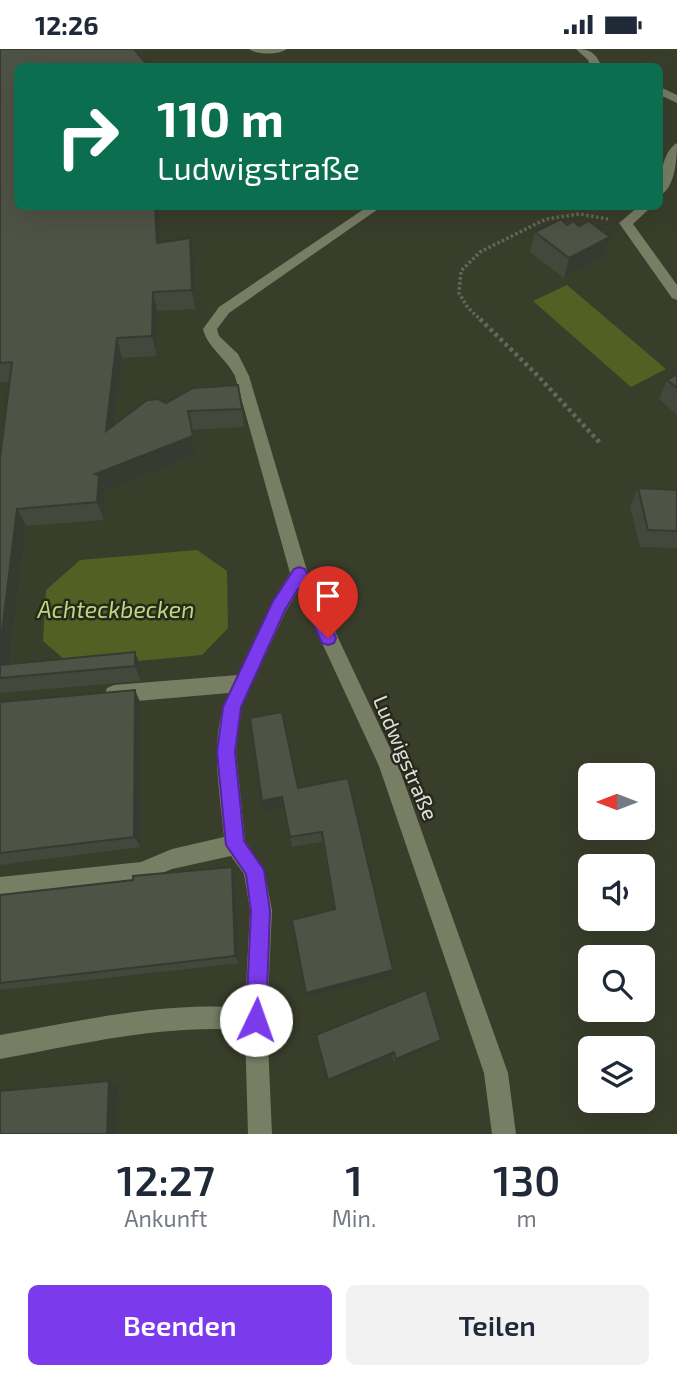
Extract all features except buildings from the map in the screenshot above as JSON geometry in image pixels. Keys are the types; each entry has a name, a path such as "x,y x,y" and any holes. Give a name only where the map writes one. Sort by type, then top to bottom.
{"lane":[{"path":"254,49 282,49"},
{"path":"581,49 596,63"},
{"path":"663,183 677,147"},
{"name":"Ludwigstraße","path":"371,210 223,310 210,329 212,338 233,358 242,376 299,574 388,765 496,1073 505,1134"},
{"path":"641,210 626,223 677,295"},
{"path":"260,1134 256,1020 261,911 254,870 235,845 226,752 232,707 279,606 299,574"},
{"path":"95,696 243,683"},
{"path":"0,888 141,872 172,859 235,845"},
{"path":"0,1047 122,1025 206,1016 256,1020"}],"path":[{"path":"601,444 538,376 468,308 459,293 461,271 480,252 546,219 579,214 626,223"}],"shaded area":[{"path":"0,49 677,49 677,1134 0,1134"}],"water":[{"path":"567,285 666,369 631,387 533,301"},
{"name":"Achteckbecken","path":"197,550 227,571 228,628 202,655 73,667 43,641 46,590 80,560"}],"route":[{"path":"256,1020 261,911 254,870 235,845 226,752 232,707 279,606 299,574 328,638"}]}
